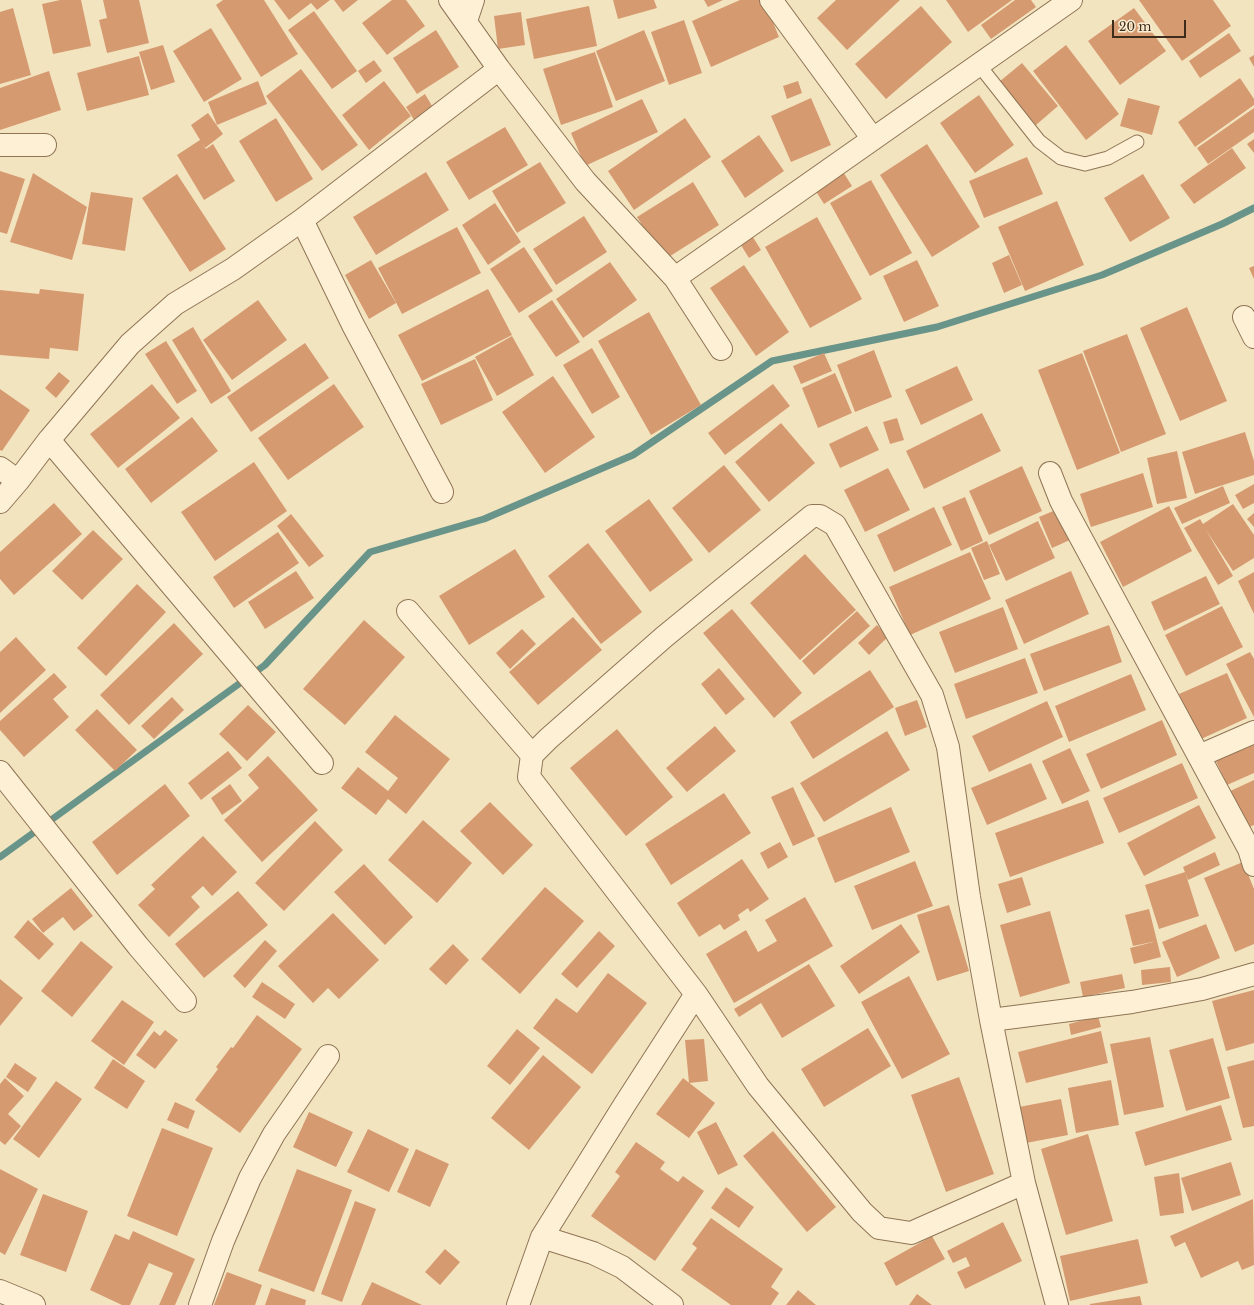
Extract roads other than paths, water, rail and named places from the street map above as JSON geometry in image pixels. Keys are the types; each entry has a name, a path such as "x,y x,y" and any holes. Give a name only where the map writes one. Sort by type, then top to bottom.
{"street":[{"path":"450,0 499,69 586,181 675,278 721,350"},
{"path":"466,21 473,0"},
{"path":"771,0 873,139"},
{"path":"675,278 1071,0"},
{"path":"0,502 49,440 130,344 175,304 233,269 302,220 499,69"},
{"path":"0,145 45,145"},
{"path":"302,220 353,325 442,492"},
{"path":"1244,317 1254,337"},
{"path":"49,440 264,692 322,763"},
{"path":"0,468 18,481"},
{"path":"1050,473 1061,501 1199,756 1248,849 1254,864"},
{"path":"1024,1183 911,1233 879,1228 862,1212 758,1086 696,994 530,777 532,756 548,739 664,637 812,516 820,516 835,525 932,695 948,747 969,897 991,1020 1024,1183 1058,1305"},
{"path":"408,611 532,756"},
{"path":"1199,756 1254,732"},
{"path":"0,772 70,858 138,946 185,1001"},
{"path":"991,1020 1132,1002 1202,989 1254,974"},
{"path":"518,1305 542,1237 696,994"},
{"path":"200,1305 250,1178 274,1134 328,1056"},
{"path":"542,1237 593,1253 622,1267 672,1305"},
{"path":"0,1290 34,1305"}],"lane":[{"path":"979,65 1039,141 1061,158 1085,164 1108,158 1137,142"}],"waterway":[{"path":"0,857 265,665 370,552 484,519 633,455 772,361 937,327 1102,275 1222,224 1254,208"}]}
